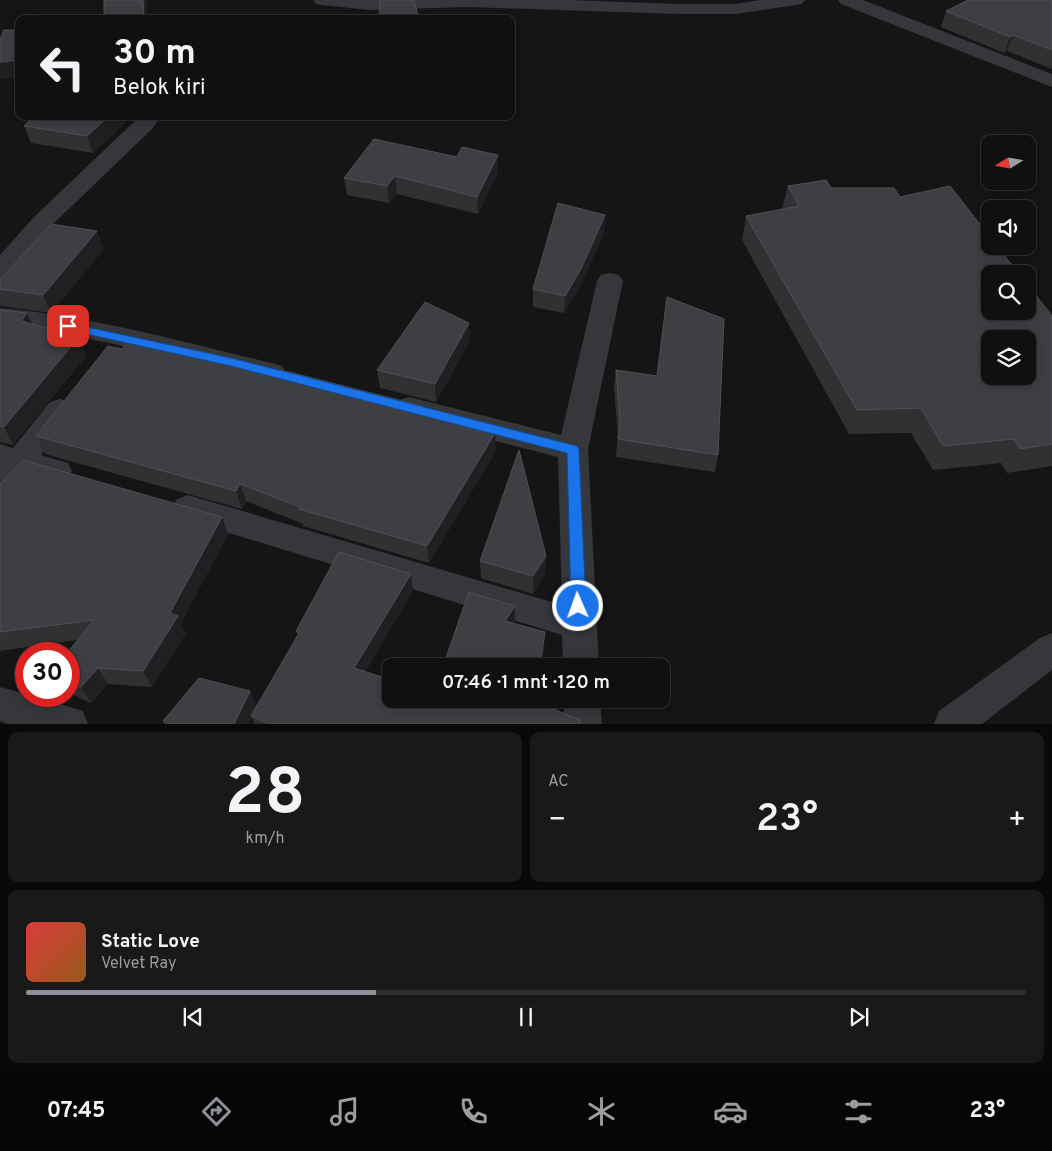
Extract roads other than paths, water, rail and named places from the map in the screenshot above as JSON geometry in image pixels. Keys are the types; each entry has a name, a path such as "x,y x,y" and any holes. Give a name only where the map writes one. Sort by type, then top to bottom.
{"street":[{"path":"322,0 369,5 467,2 717,9 743,8 796,0"},
{"path":"847,0 1052,81"},
{"path":"0,271 41,223 148,120"},
{"path":"581,658 573,449 610,282"},
{"path":"0,317 34,320 119,336 298,380"},
{"path":"100,360 119,336"},
{"path":"0,486 10,458 75,390"},
{"path":"383,402 573,449"},
{"path":"10,458 84,478"},
{"path":"158,500 579,625"},
{"path":"952,724 1052,649"},
{"path":"0,704 70,724"},
{"path":"582,708 583,724"}]}
